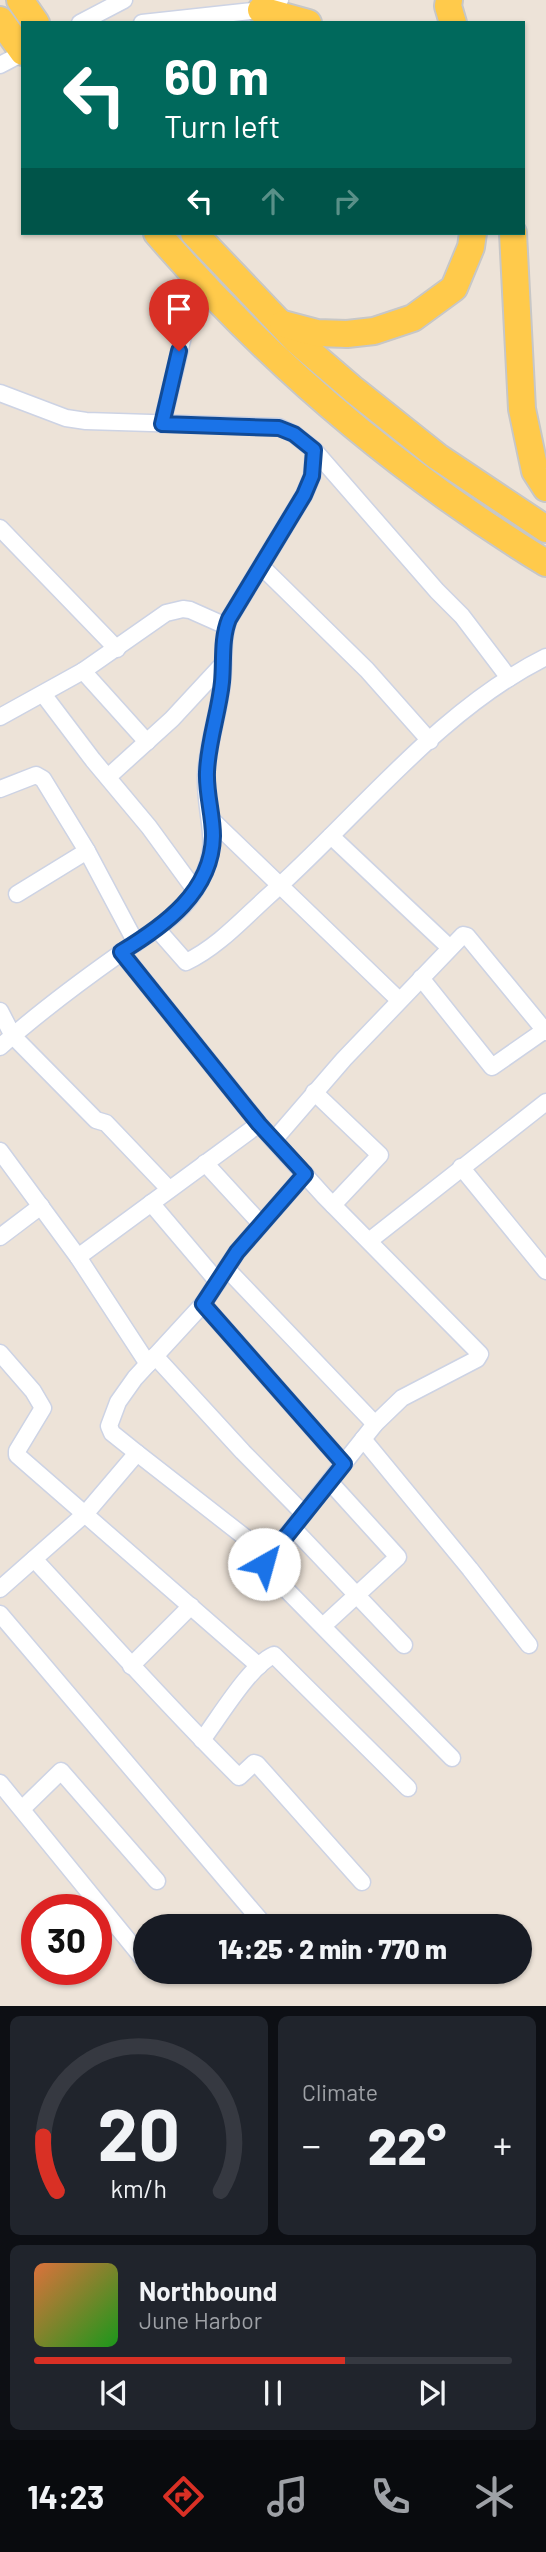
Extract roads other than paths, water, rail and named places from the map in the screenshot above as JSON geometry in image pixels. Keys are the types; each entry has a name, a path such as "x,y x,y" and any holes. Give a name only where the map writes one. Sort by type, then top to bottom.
{"main road":[{"path":"20,0 35,21"},
{"path":"449,0 452,21"},
{"path":"271,5 304,21"},
{"path":"0,20 21,49"},
{"path":"159,235 197,278 296,377 378,446 469,513 546,563"},
{"path":"196,235 297,341 395,424 484,489 546,529"},
{"path":"282,324 317,333 346,334 374,331 413,318 454,288 471,247 473,235"},
{"path":"513,235 522,409 535,471 546,488"}],"street":[{"path":"84,21 124,0"},
{"path":"156,21 271,5"},
{"path":"0,65 21,53"},
{"path":"162,424 197,278"},
{"path":"0,393 66,418 97,422 279,428 294,434 314,450 462,616 509,678"},
{"path":"0,1047 121,952 158,929 180,909 195,890 211,854 213,836 206,786 207,764 222,681 226,626 304,495 312,476 314,450"},
{"path":"0,528 117,649"},
{"path":"262,567 367,670 430,741"},
{"path":"0,717 83,671 166,613 190,610 226,626"},
{"path":"158,929 183,960 189,961 214,944 279,886 430,741 509,678 546,657"},
{"path":"107,777 147,741 223,664"},
{"path":"83,671 147,741"},
{"path":"43,694 149,827 195,890"},
{"path":"0,789 40,776 87,851 136,943"},
{"path":"211,819 399,1000"},
{"path":"331,836 450,948"},
{"path":"17,894 87,851"},
{"path":"274,1140 314,1092 399,1000 461,936 467,936 545,1031 492,1067 421,978"},
{"path":"121,952 259,1124 333,1205 480,1354 477,1359 402,1398 375,1424 264,1564 452,1758"},
{"path":"0,1011 13,1036 96,1121 106,1123 169,1189"},
{"path":"314,1092 380,1155 333,1205"},
{"path":"369,1241 546,1102"},
{"path":"78,1257 259,1124"},
{"path":"0,1152 78,1257 121,1326 151,1360 304,1514"},
{"path":"205,1163 261,1224"},
{"path":"461,1167 546,1271"},
{"path":"269,1556 112,1433 109,1426 118,1402 151,1360 203,1304 261,1224 305,1174"},
{"path":"151,1203 375,1424"},
{"path":"0,1237 41,1206"},
{"path":"203,1304 344,1464"},
{"path":"3,1362 43,1408 17,1455 259,1666"},
{"path":"363,1439 529,1645"},
{"path":"0,1590 86,1513 137,1453"},
{"path":"323,1626 398,1557 330,1482"},
{"path":"293,1528 404,1645"},
{"path":"34,1559 131,1666 239,1777 254,1763 257,1764 362,1882"},
{"path":"131,1666 191,1606"},
{"path":"0,1614 255,1914"},
{"path":"202,1740 259,1666 272,1655 277,1655 408,1788"},
{"path":"22,1809 61,1771 157,1881"},
{"path":"0,1783 133,1946"}]}
